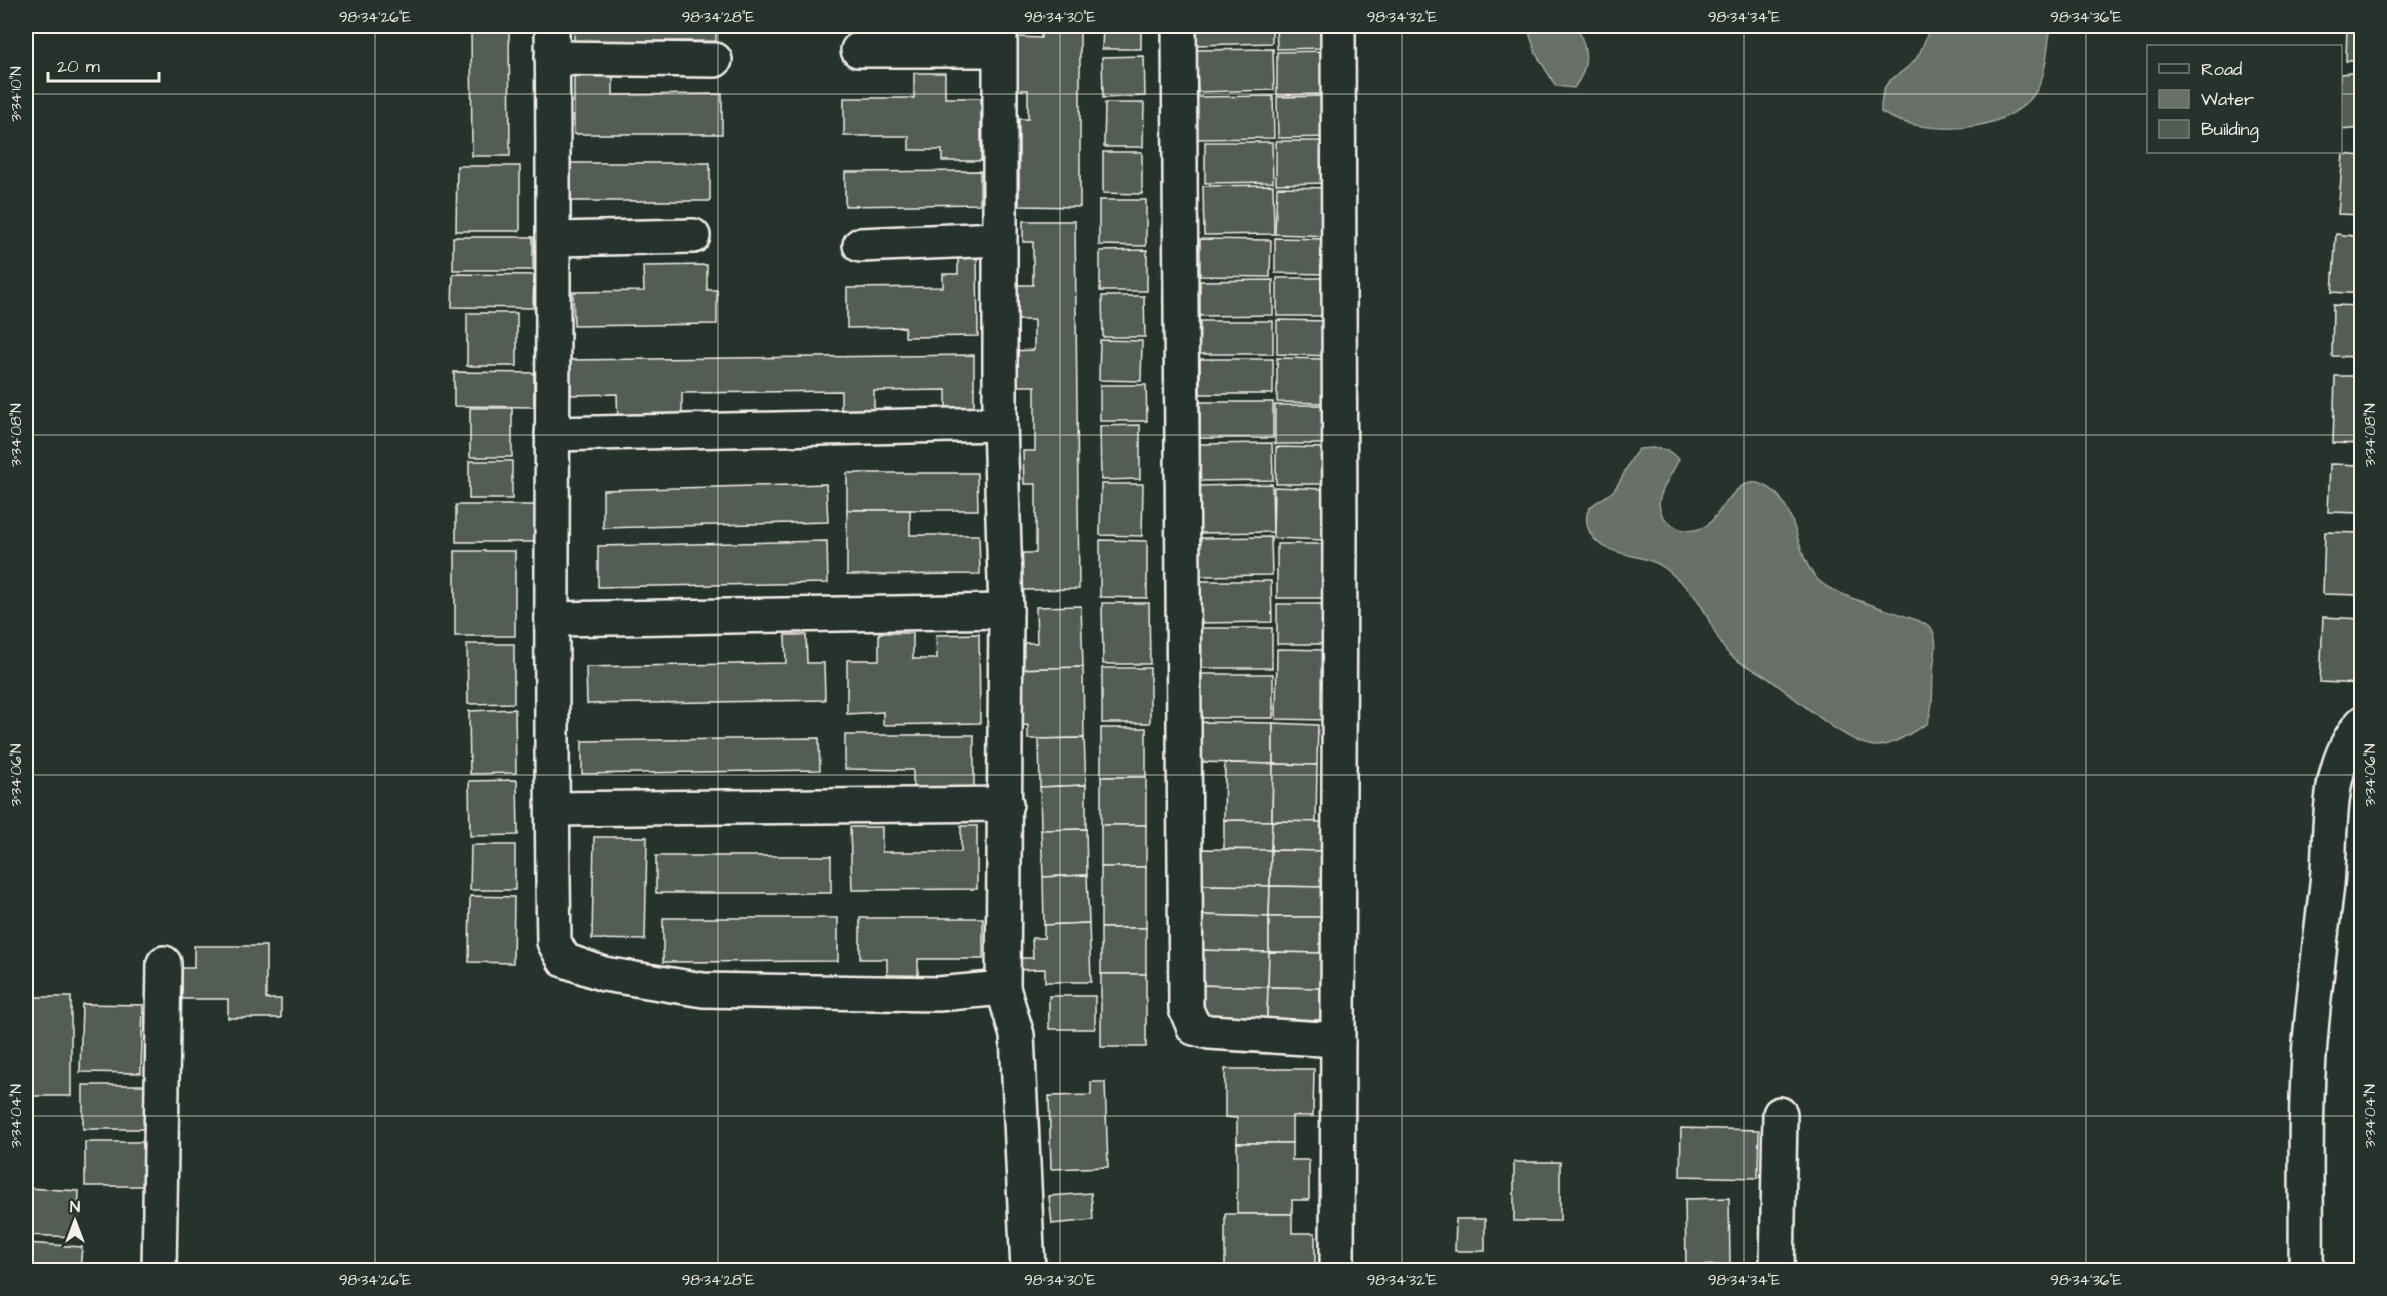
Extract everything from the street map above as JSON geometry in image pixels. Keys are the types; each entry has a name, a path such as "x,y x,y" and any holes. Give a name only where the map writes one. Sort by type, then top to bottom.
{"street":[{"path":"552,26 555,239 552,434 554,942 564,960 604,974 703,990 938,994 1003,988"},
{"path":"1179,26 1186,1008 1194,1028 1209,1032 1338,1040"},
{"path":"1337,1270 1340,549 1338,26"},
{"path":"858,50 1000,38 998,239 1000,424 1006,611 1003,988 1017,1035 1028,1270"},
{"path":"552,58 715,60"},
{"path":"555,239 693,236"},
{"path":"860,245 998,239"},
{"path":"552,434 1000,424"},
{"path":"552,619 1006,611"},
{"path":"2306,1270 2310,1045 2330,854 2330,812 2342,755 2352,734 2361,723"},
{"path":"554,809 1006,804"},
{"path":"159,1270 164,963"},
{"path":"1777,1270 1780,1114"}],"water":[{"path":"1527,26 1577,26 1586,58 1583,73 1574,88 1556,86 1536,54"},
{"path":"1931,26 2051,26 2044,69 2035,93 2022,107 2005,117 1962,128 1918,125 1898,120 1881,112 1883,91 1886,85 1915,60"},
{"path":"1639,449 1667,450 1679,459 1661,493 1659,502 1664,518 1672,525 1687,530 1702,528 1710,523 1738,489 1747,484 1757,483 1769,488 1779,496 1786,507 1804,557 1817,579 1843,595 1913,619 1932,630 1936,650 1932,705 1927,724 1896,741 1883,745 1865,744 1850,738 1818,717 1762,674 1731,656 1697,600 1666,569 1646,559 1611,550 1593,538 1588,528 1589,508 1613,491"}],"building":[{"path":"471,26 509,26 510,156 472,156"},
{"path":"574,26 716,26 716,41 574,42"},
{"path":"1041,26 1080,26 1080,207 1019,206 1019,119 1028,119 1028,90 1016,90 1017,37 1041,38"},
{"path":"1103,26 1141,26 1141,49 1102,49"},
{"path":"1196,26 1272,26 1272,43 1196,45"},
{"path":"1276,26 1325,26 1325,48 1277,49"},
{"path":"2347,26 2362,26 2362,61 2346,61"},
{"path":"1273,49 1274,90 1198,92 1196,50"},
{"path":"1329,51 1329,94 1277,95 1277,52"},
{"path":"1144,56 1145,96 1103,98 1102,57"},
{"path":"2362,72 2362,128 2342,130 2342,74"},
{"path":"914,73 945,73 945,98 981,98 981,161 942,161 942,150 909,150 909,136 844,136 844,98 914,98"},
{"path":"574,76 613,76 613,95 722,94 722,134 574,134"},
{"path":"1273,96 1274,138 1196,139 1195,97"},
{"path":"1330,96 1331,137 1278,138 1277,97"},
{"path":"1105,103 1144,103 1143,147 1104,147"},
{"path":"1276,141 1331,141 1331,183 1276,184"},
{"path":"1205,142 1272,142 1273,182 1205,183"},
{"path":"1103,152 1142,152 1142,194 1103,193"},
{"path":"2343,154 2362,156 2362,215 2338,214"},
{"path":"570,163 710,163 710,201 570,201"},
{"path":"457,166 520,166 520,231 456,231"},
{"path":"980,171 980,204 845,206 845,172"},
{"path":"1273,185 1274,234 1204,235 1203,186"},
{"path":"1277,187 1331,188 1330,236 1275,234"},
{"path":"1099,200 1146,200 1146,246 1099,245"},
{"path":"1023,221 1075,221 1079,589 1022,590 1022,569 1012,569 1012,553 1036,553 1036,484 1024,484 1023,451 1035,451 1035,386 1009,386 1008,351 1034,350 1034,320 1009,320 1009,285 1033,285 1033,242 1023,242"},
{"path":"2336,234 2362,237 2362,294 2332,292"},
{"path":"453,237 533,237 533,270 453,270"},
{"path":"1275,238 1329,239 1328,274 1275,273"},
{"path":"1200,239 1271,240 1270,277 1200,276"},
{"path":"1147,250 1147,291 1100,291 1100,251"},
{"path":"958,258 977,258 978,336 905,337 905,327 847,328 847,288 943,287 943,274 958,274"},
{"path":"707,265 707,290 717,290 717,324 574,326 573,292 644,291 643,266"},
{"path":"453,274 534,275 533,308 452,307"},
{"path":"1277,278 1329,278 1328,316 1277,316"},
{"path":"1273,280 1273,315 1200,316 1200,281"},
{"path":"1102,296 1144,296 1145,337 1103,337"},
{"path":"2333,305 2362,306 2362,357 2332,356"},
{"path":"467,313 517,313 517,366 467,366"},
{"path":"1277,320 1330,321 1329,356 1277,354"},
{"path":"1200,321 1273,321 1273,354 1199,354"},
{"path":"1100,340 1142,341 1141,381 1099,380"},
{"path":"974,355 974,407 946,408 946,390 874,391 874,419 841,419 841,391 682,393 682,424 618,426 617,394 571,395 570,360"},
{"path":"1277,358 1329,359 1328,403 1277,402"},
{"path":"1200,359 1273,359 1273,394 1200,394"},
{"path":"454,372 534,373 534,407 454,406"},
{"path":"2335,376 2362,376 2362,444 2333,443"},
{"path":"1100,385 1146,385 1147,421 1100,421"},
{"path":"1200,402 1273,402 1273,438 1200,438"},
{"path":"1275,405 1326,405 1325,444 1275,444"},
{"path":"470,408 512,408 512,457 470,457"},
{"path":"1140,425 1140,479 1101,480 1100,426"},
{"path":"1272,443 1273,480 1199,481 1199,444"},
{"path":"1276,447 1325,448 1324,484 1276,484"},
{"path":"469,461 512,461 512,499 469,499"},
{"path":"2330,464 2362,465 2362,513 2328,512"},
{"path":"847,473 977,473 978,510 847,510"},
{"path":"826,484 828,522 603,528 603,490"},
{"path":"1101,484 1143,484 1142,536 1100,535"},
{"path":"1272,484 1273,532 1200,533 1199,486"},
{"path":"1274,487 1325,489 1325,540 1273,538"},
{"path":"456,505 536,505 536,542 456,542"},
{"path":"847,510 910,510 910,535 979,535 980,574 847,575"},
{"path":"2325,532 2362,533 2362,595 2323,594"},
{"path":"1271,537 1272,575 1200,576 1200,538"},
{"path":"1100,540 1147,541 1147,598 1100,597"},
{"path":"827,541 828,583 598,587 598,546"},
{"path":"1277,544 1326,544 1326,598 1277,598"},
{"path":"455,551 515,551 515,636 455,636"},
{"path":"1200,581 1271,581 1272,622 1200,623"},
{"path":"1102,603 1149,603 1150,664 1103,664"},
{"path":"1277,604 1327,604 1327,644 1277,644"},
{"path":"1081,606 1083,667 1017,669 1016,643 1037,643 1036,607"},
{"path":"2323,617 2362,619 2362,684 2320,682"},
{"path":"1200,628 1272,628 1272,668 1200,668"},
{"path":"879,633 913,633 913,659 937,659 936,635 979,634 980,723 883,725 883,712 847,714 847,660 879,660"},
{"path":"785,635 806,635 807,663 824,663 825,700 587,704 586,667 786,663"},
{"path":"467,644 514,644 514,703 468,704"},
{"path":"1277,649 1329,650 1328,720 1276,719"},
{"path":"1083,667 1084,738 1028,739 1028,725 1018,726 1017,669"},
{"path":"1102,668 1150,668 1150,723 1102,723"},
{"path":"1199,674 1273,674 1273,718 1199,718"},
{"path":"515,709 516,773 470,774 469,711"},
{"path":"1201,722 1273,723 1273,764 1200,762"},
{"path":"1273,723 1318,725 1317,765 1273,764"},
{"path":"1101,728 1146,728 1146,777 1101,777"},
{"path":"845,735 974,735 974,795 913,795 913,770 845,769"},
{"path":"819,738 820,770 582,774 582,741"},
{"path":"1084,738 1086,785 1040,787 1039,739"},
{"path":"1225,763 1273,764 1272,821 1224,820"},
{"path":"1273,764 1317,765 1316,822 1272,821"},
{"path":"1101,777 1146,777 1146,825 1101,825"},
{"path":"517,780 518,835 470,836 469,781"},
{"path":"1086,785 1086,829 1041,830 1040,787"},
{"path":"1224,820 1272,821 1271,850 1224,849"},
{"path":"1272,821 1325,822 1323,851 1271,850"},
{"path":"1101,825 1146,825 1146,867 1101,867"},
{"path":"961,826 977,826 977,889 852,890 850,827 882,827 882,852 961,852"},
{"path":"1086,829 1087,875 1043,877 1041,830"},
{"path":"594,837 647,837 645,940 592,939"},
{"path":"471,845 515,845 515,890 470,890"},
{"path":"1200,849 1271,850 1270,886 1200,885"},
{"path":"1271,850 1323,851 1323,887 1270,886"},
{"path":"656,856 831,856 831,893 656,893"},
{"path":"1101,867 1146,867 1146,928 1101,928"},
{"path":"1087,875 1089,923 1044,925 1043,877"},
{"path":"1200,885 1270,886 1269,917 1199,915"},
{"path":"1270,886 1323,887 1322,917 1269,917"},
{"path":"470,896 514,897 513,963 469,962"},
{"path":"1199,915 1269,917 1269,952 1198,950"},
{"path":"1269,917 1322,917 1322,953 1269,952"},
{"path":"663,918 838,918 838,961 663,962"},
{"path":"860,918 983,918 983,959 918,959 918,985 887,985 887,959 860,959"},
{"path":"1089,923 1091,982 1045,982 1045,969 1014,970 1013,958 1033,958 1032,938 1044,938 1044,925"},
{"path":"1101,928 1146,928 1146,974 1101,974"},
{"path":"194,946 266,946 266,999 281,999 281,1018 228,1018 228,999 182,999 182,968 194,968"},
{"path":"1198,950 1269,952 1268,987 1197,985"},
{"path":"1269,952 1322,953 1321,988 1268,987"},
{"path":"1101,974 1146,974 1146,1047 1101,1047"},
{"path":"1197,985 1268,987 1267,1018 1196,1017"},
{"path":"1268,987 1321,988 1320,1020 1267,1018"},
{"path":"1049,996 1095,996 1095,1029 1049,1029"},
{"path":"26,997 71,997 71,1096 26,1096"},
{"path":"82,1004 143,1005 141,1073 80,1072"},
{"path":"1225,1069 1314,1069 1313,1116 1292,1116 1292,1143 1237,1143 1237,1118 1225,1117"},
{"path":"1091,1082 1105,1082 1108,1167 1051,1169 1049,1096 1091,1095"},
{"path":"83,1085 151,1085 151,1129 83,1129"},
{"path":"1681,1128 1759,1130 1758,1178 1680,1176"},
{"path":"85,1142 151,1142 151,1186 85,1186"},
{"path":"1237,1143 1292,1143 1292,1160 1309,1160 1309,1200 1292,1200 1292,1214 1237,1214"},
{"path":"1514,1162 1560,1162 1560,1221 1514,1221"},
{"path":"26,1188 79,1191 77,1237 26,1235"},
{"path":"1091,1193 1093,1220 1052,1224 1049,1196"},
{"path":"1729,1198 1730,1265 1686,1266 1685,1199"},
{"path":"1225,1214 1292,1214 1292,1233 1315,1233 1315,1270 1225,1270"},
{"path":"1456,1219 1485,1219 1485,1251 1455,1251"},
{"path":"26,1243 82,1247 80,1270 26,1270"}]}
